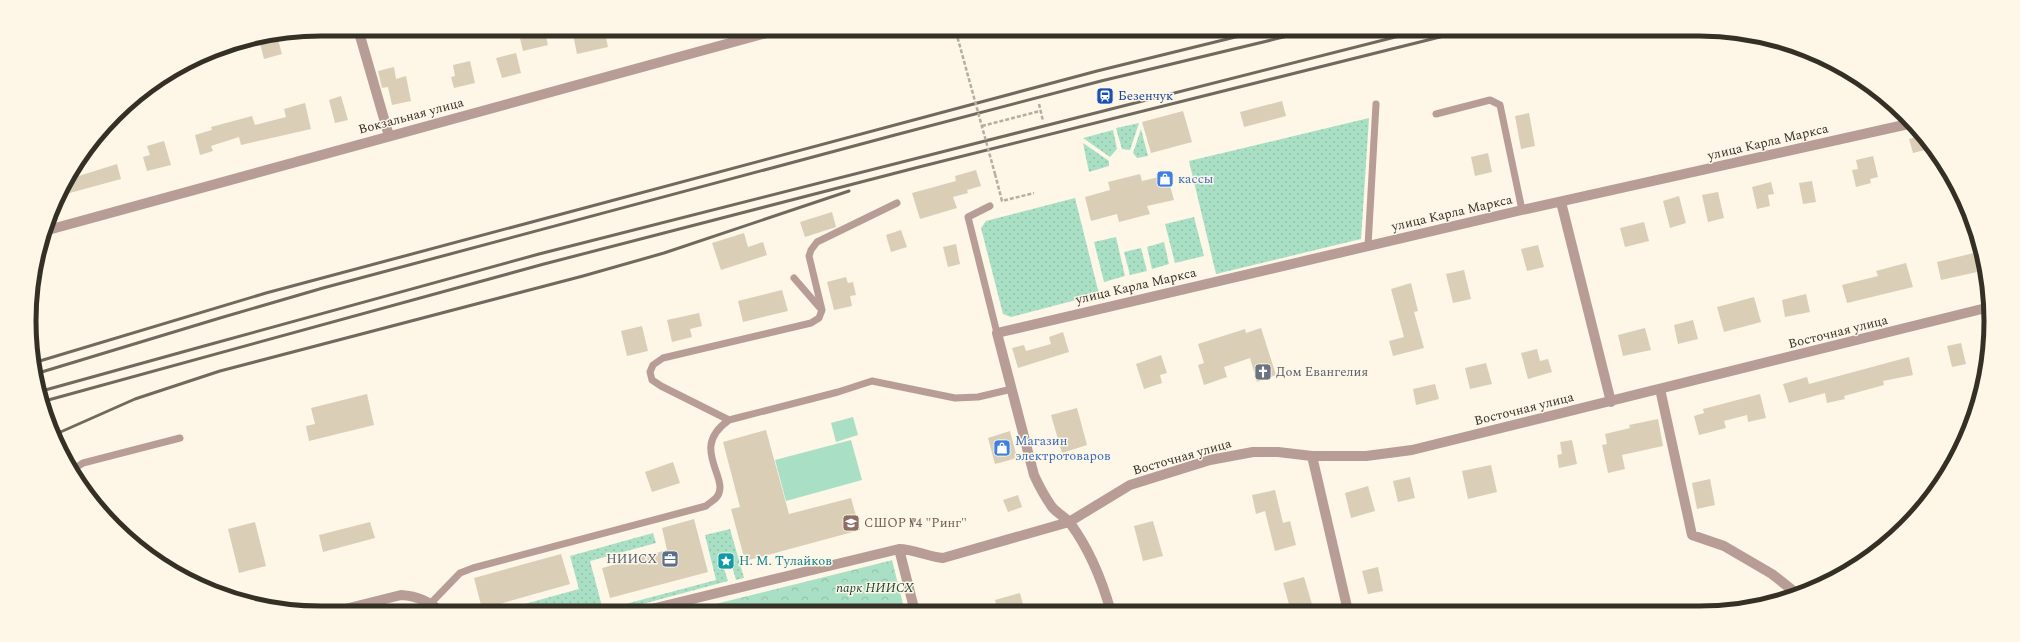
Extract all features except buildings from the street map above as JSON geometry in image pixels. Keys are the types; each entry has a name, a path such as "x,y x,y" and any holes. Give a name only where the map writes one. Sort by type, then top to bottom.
{"street":[{"path":"360,36 389,136"},
{"name":"Вокзальная улица","path":"51,229 755,36"},
{"name":"улица Карла Маркса","path":"997,333 1522,210 1906,125"},
{"path":"1561,202 1611,402"},
{"name":"Восточная улица","path":"1069,522 1130,485 1210,460 1253,452 1278,452 1312,456 1366,456 1412,450 1983,309"},
{"path":"997,333 1034,475 1041,491 1052,507 1069,522 1087,549 1102,582 1109,606"},
{"path":"1660,389 1692,535 1724,546 1772,574 1793,590"},
{"path":"1312,456 1347,606"},
{"path":"664,606 899,550 906,549 929,557 943,558 1069,522"},
{"path":"899,550 913,606"},
{"path":"359,606 401,596 412,596 431,603 435,606"}],"lane":[{"path":"1436,114 1490,100 1500,105 1522,210"},
{"path":"1368,246 1376,104"},
{"path":"729,420 652,380 650,372 653,365 663,358 811,323 819,318 822,310 809,256 811,250 817,242 897,203"},
{"path":"990,206 968,217 997,333"},
{"path":"794,278 822,310"},
{"path":"431,603 460,573 473,568 706,506 717,497 720,487 710,451 712,440 718,428 729,420 838,392 872,381 955,398 978,397 1012,389"},
{"path":"76,467 83,463 180,438"}],"path":[{"path":"957,36 1002,201 1034,193"},
{"path":"1039,104 1043,121"},
{"path":"982,126 1040,111"}],"green space":[{"path":"1369,118 1361,239 1216,274 1189,161"},
{"path":"1139,123 1130,150 1122,149 1116,128"},
{"path":"1141,129 1148,156 1137,158 1133,153"},
{"path":"1113,130 1117,149 1110,157 1083,138"},
{"path":"1083,143 1109,161 1109,166 1089,172"},
{"path":"1075,198 1099,294 1011,317 1003,314 981,228 986,221"},
{"path":"1194,217 1204,256 1175,263 1165,224"},
{"path":"1116,237 1125,276 1104,282 1094,242"},
{"path":"1164,242 1169,264 1152,269 1147,247"},
{"path":"1141,248 1147,271 1130,275 1124,252"},
{"path":"853,417 858,435 836,442 831,423"},
{"path":"851,440 862,480 786,501 775,460"},
{"path":"730,529 744,578 736,580 729,556 721,559 728,581 635,606 618,606 716,580 705,535"},
{"path":"653,533 656,543 590,561 602,606 517,606 579,589 570,556"},
{"name":"парк НИИСХ","path":"892,560 904,606 707,606"}],"railway":[{"path":"39,361 266,293 1097,71 1240,36"},
{"path":"40,372 323,288 1101,81 1288,36"},
{"path":"45,390 539,254 1399,36"},
{"path":"47,400 544,264 919,167 1444,36"},
{"path":"59,433 135,399 220,371 583,276 664,253 849,191"}],"place":[{"name":"Безенчук","path":"1105,96"},
{"name":"кассы","path":"1165,179"},
{"name":"Дом Евангелия","path":"1263,372"},
{"name":"Магазин электротоваров","path":"1002,448"},
{"name":"СШОР №4 \"Ринг\"","path":"851,523"},
{"name":"НИИСХ","path":"670,559"},
{"name":"Н. М. Тулайков","path":"726,561"}]}
